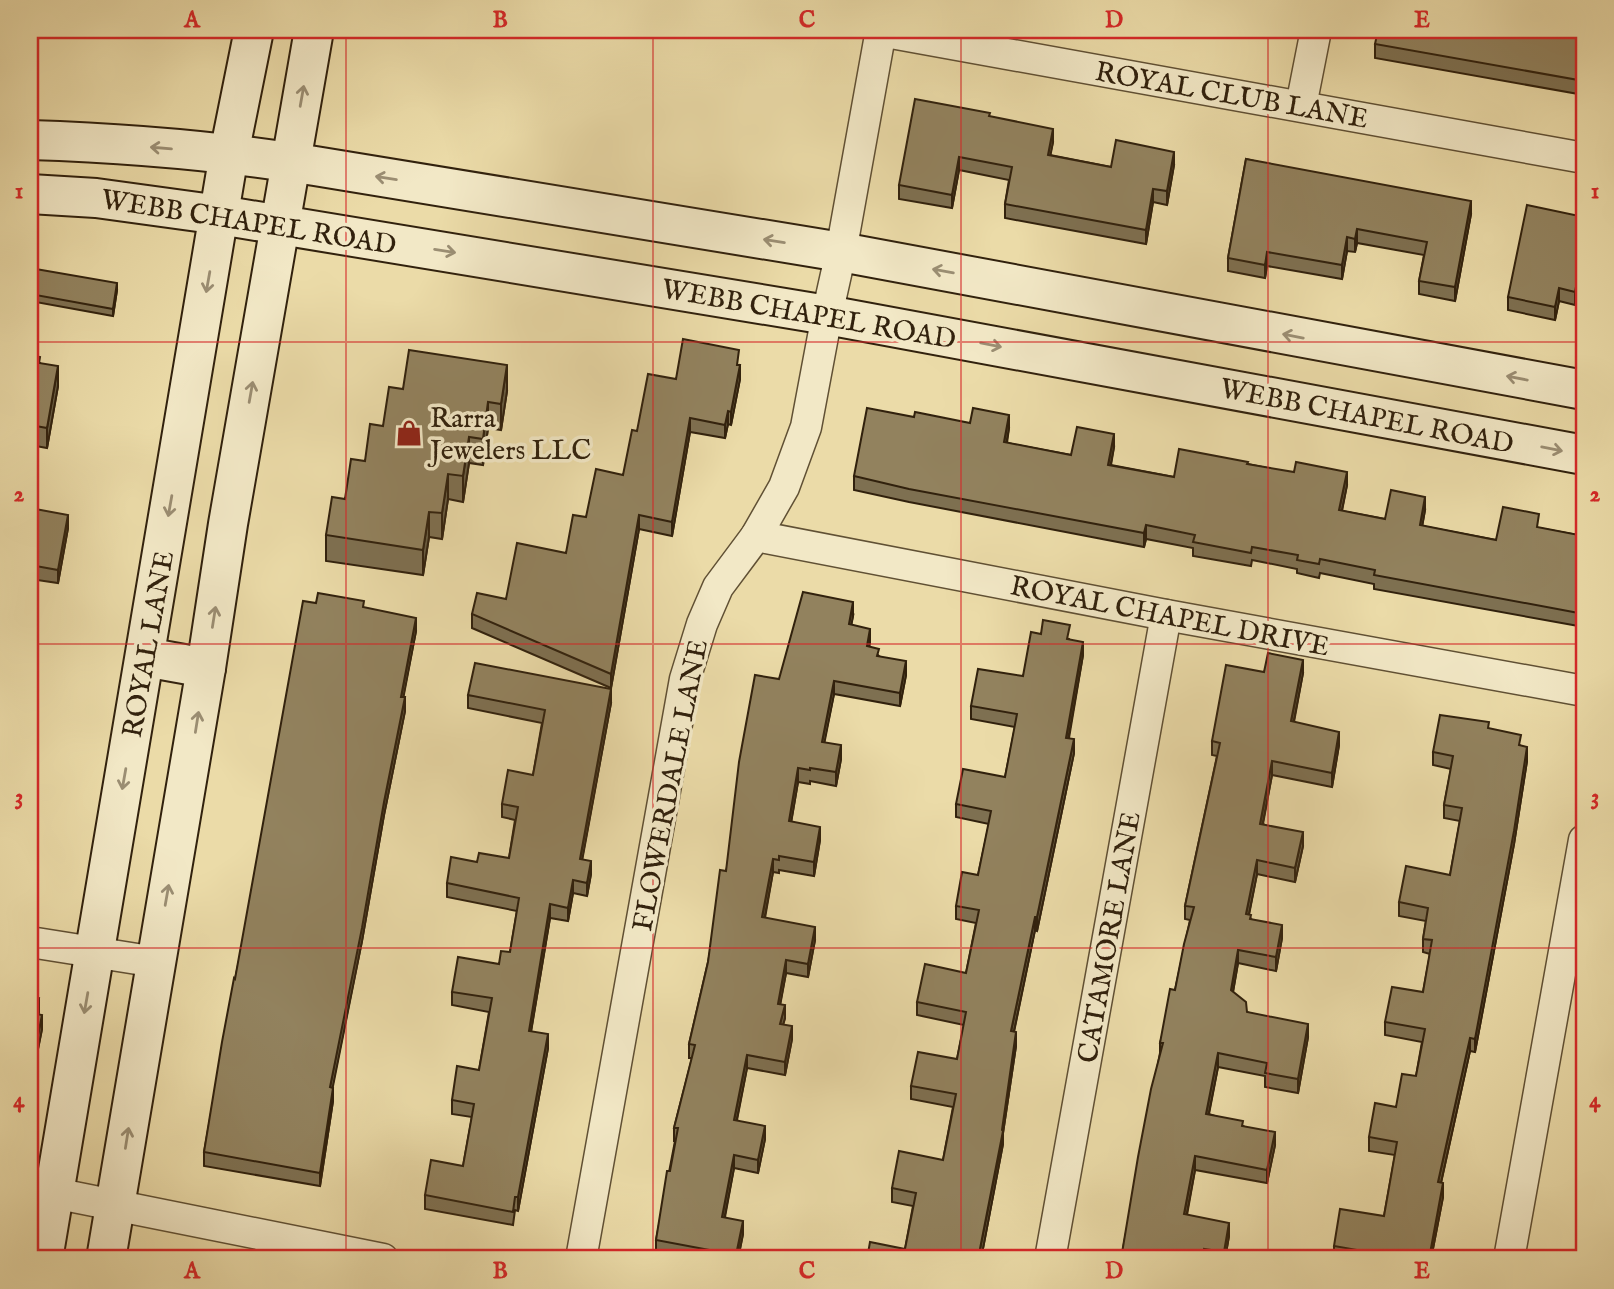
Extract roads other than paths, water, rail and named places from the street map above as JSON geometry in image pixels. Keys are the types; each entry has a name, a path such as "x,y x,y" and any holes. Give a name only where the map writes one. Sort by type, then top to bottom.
{"main road":[{"name":"ROYAL LANE","path":"43,1259 229,154 254,30"},
{"path":"106,1259 228,524 314,30"},
{"name":"WEBB CHAPEL ROAD","path":"30,140 83,141 290,162 841,252 1584,390"},
{"name":"WEBB CHAPEL ROAD","path":"30,194 96,198 220,215 827,315 1584,455"},
{"path":"145,657 206,668"}],"street":[{"name":"ROYAL CLUB LANE","path":"881,30 1584,158"},
{"name":"FLOWERDALE LANE","path":"581,1259 685,679 702,624 718,587 756,536 784,487 806,427 881,30"},
{"path":"1301,106 1316,30"},
{"name":"ROYAL CHAPEL DRIVE","path":"756,536 1166,615 1584,691"},
{"name":"CATAMORE LANE","path":"1050,1259 1166,615"},
{"path":"1509,1259 1584,840"},
{"path":"30,942 156,962"},
{"path":"54,1193 383,1259"}],"place":[{"name":"Rarra Jewelers LLC","path":"409,433"}]}
